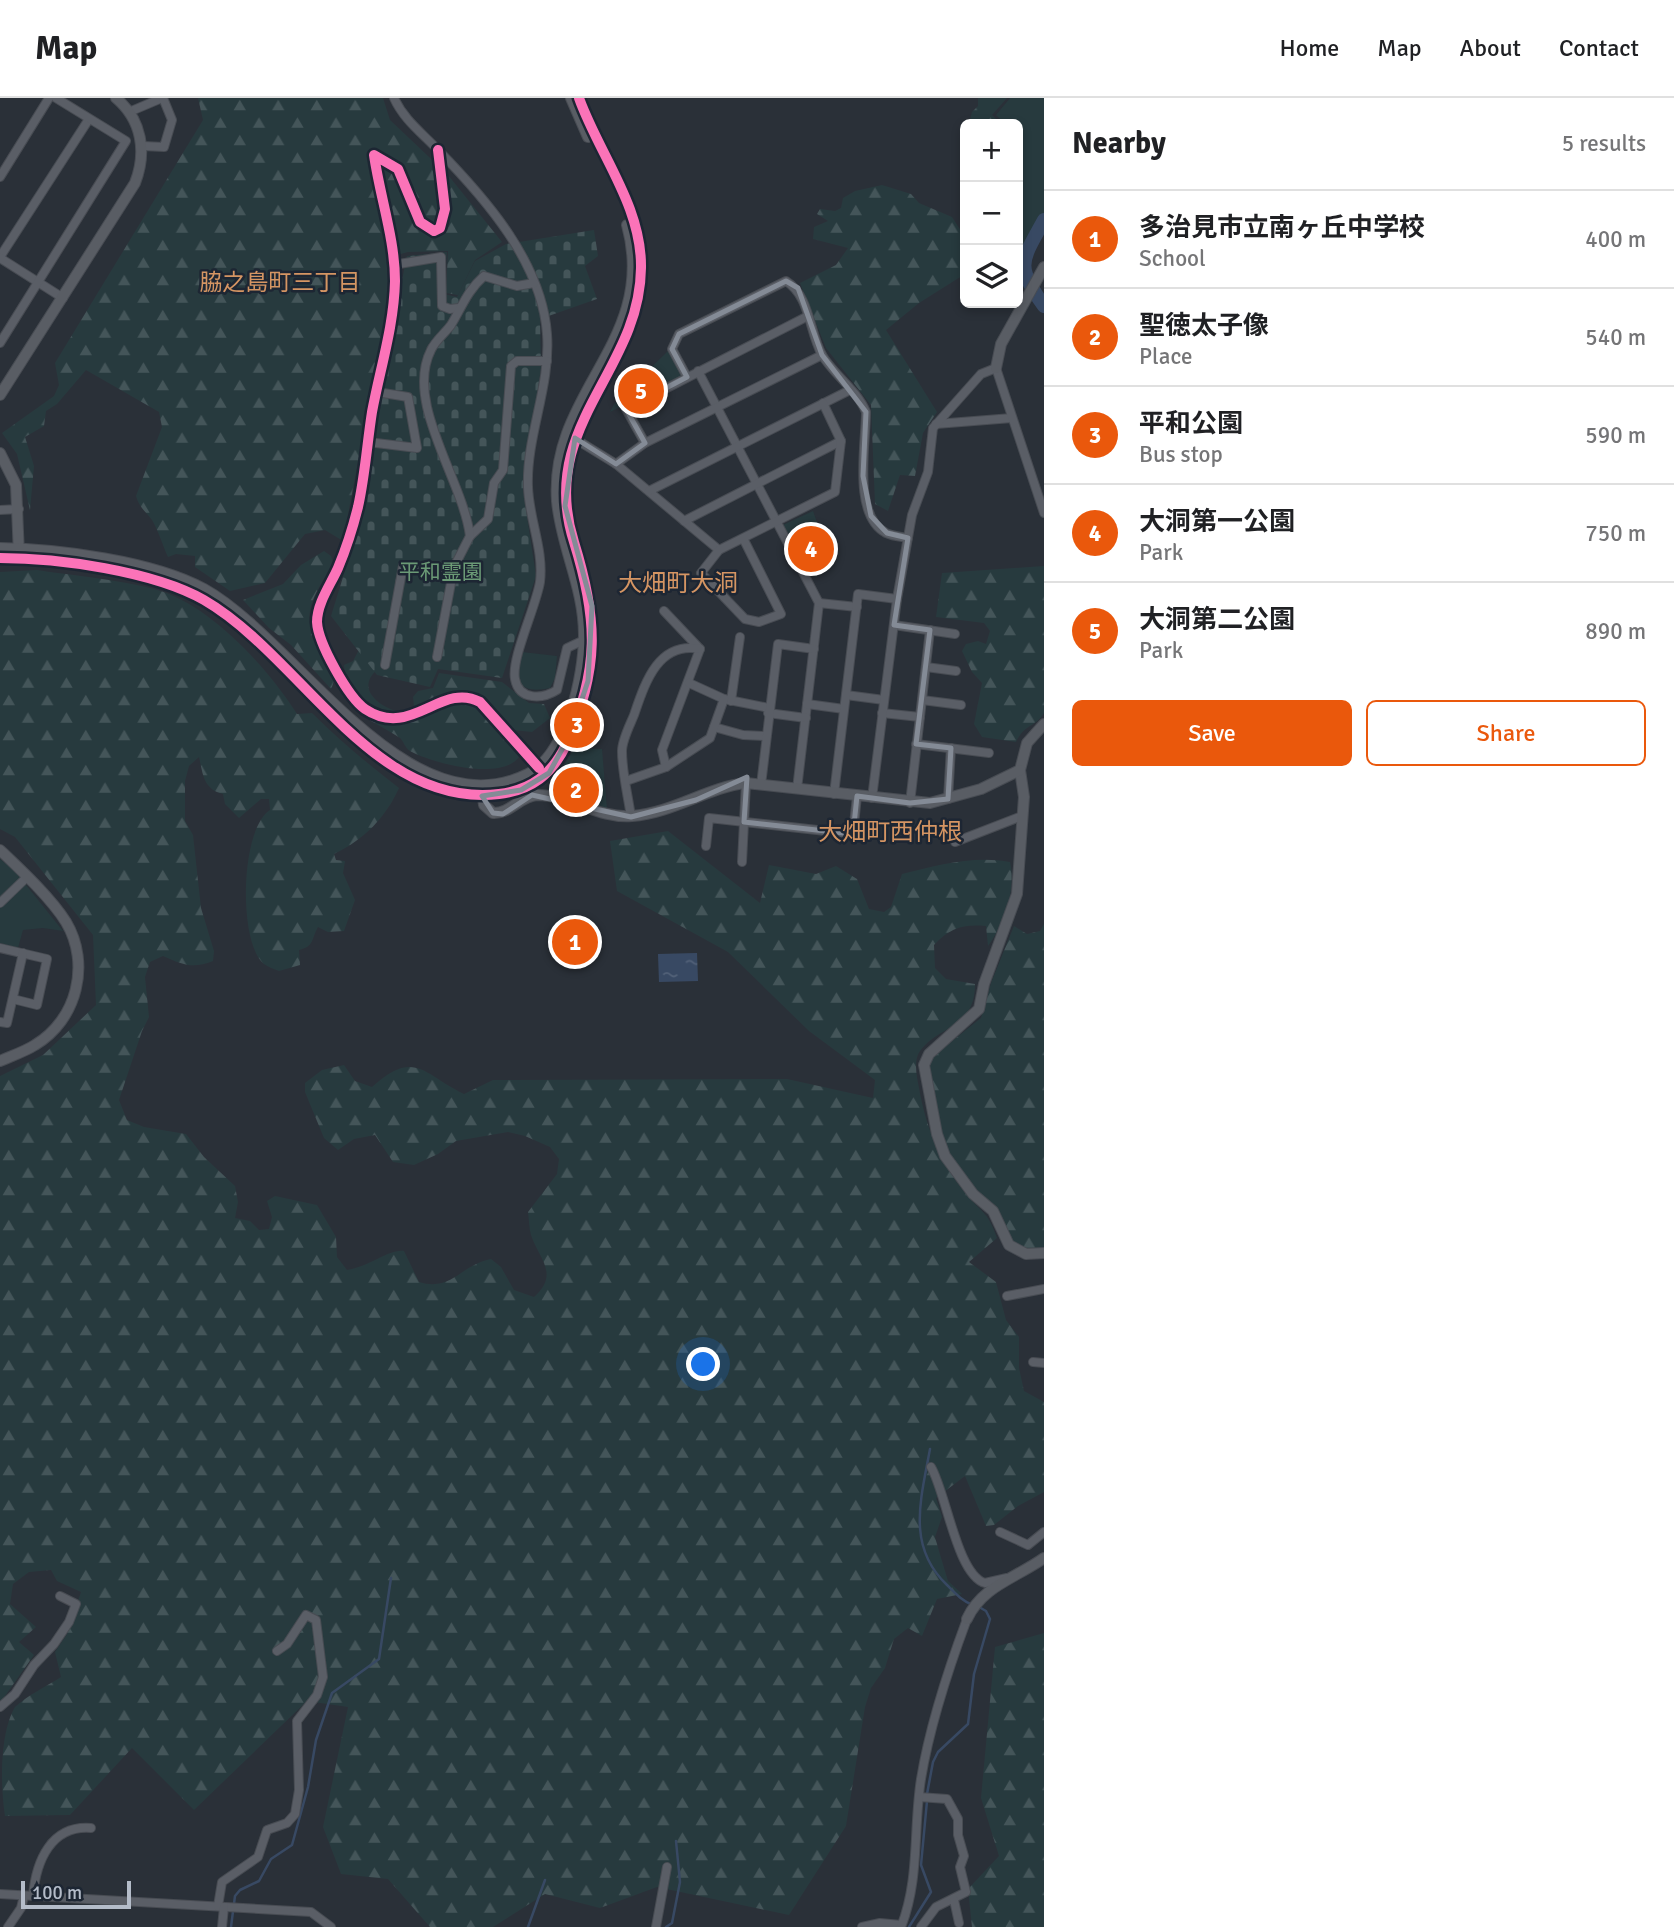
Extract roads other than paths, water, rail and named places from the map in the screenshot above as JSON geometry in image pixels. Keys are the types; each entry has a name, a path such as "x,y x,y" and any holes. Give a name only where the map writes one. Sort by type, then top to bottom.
{"street":[{"path":"0,177 49,98"},
{"path":"0,343 126,141 56,98"},
{"path":"0,395 135,183 143,146 130,111 116,98"},
{"path":"130,111 163,98 172,120 164,147 143,146"},
{"path":"394,98 401,112 438,150 504,228 534,283 544,314 547,361 528,488 541,569 531,618 515,665 515,680 522,692 534,698 548,696 557,690 567,648 584,640"},
{"path":"0,558 19,553 55,552 141,567 203,589 243,616 392,755 428,774 481,790 521,790 549,773 570,736 585,691 593,645 592,606 565,506 564,487 570,436 626,318 634,259 624,214 570,98"},
{"path":"481,790 539,768 552,750 572,706 580,675 584,640 582,601 557,501 559,454 633,323 638,304 641,264 633,218 579,98"},
{"path":"63,298 0,258 89,119"},
{"path":"438,150 444,209 440,228 433,231 421,222 398,169 374,155 393,265 391,317 357,510 342,558 317,615 320,636 340,676 364,708 382,717 398,719 412,716 450,699 471,697 480,702 539,768"},
{"path":"393,265 441,257 442,306 459,308"},
{"path":"1043,509 996,368 1000,345 1044,267"},
{"path":"470,536 454,476 430,424 424,388 425,367 431,348 445,334 470,288 484,276 517,286 534,283"},
{"path":"687,377 673,349 679,334 786,281 798,288 822,355 862,402 866,412 863,476 871,516 887,533 908,538"},
{"path":"645,443 626,409 808,316"},
{"path":"616,464 645,443 822,355"},
{"path":"437,657 454,567 470,536 488,519 494,483 503,470 511,366 517,361 547,361"},
{"path":"872,798 908,538 917,499 928,472 933,428 981,374 996,368"},
{"path":"698,372 820,603 797,789"},
{"path":"649,491 850,390"},
{"path":"368,442 417,449 408,397 377,392"},
{"path":"743,538 781,614 759,622 745,619 701,573 719,550 743,538 776,522 835,492 841,441 823,403"},
{"path":"936,424 1012,418"},
{"path":"570,436 616,464 719,550"},
{"path":"684,521 841,441"},
{"path":"1,454 16,485 19,553"},
{"path":"0,510 19,509"},
{"path":"0,548 19,553"},
{"path":"385,666 403,566 454,567"},
{"path":"834,794 858,594 898,599"},
{"path":"820,603 857,607"},
{"path":"664,611 700,649"},
{"path":"894,625 955,634"},
{"path":"910,803 930,630"},
{"path":"626,782 666,767 710,738 728,700 740,637"},
{"path":"761,785 778,644 814,649"},
{"path":"631,817 621,748 653,666 675,651 691,647 700,649"},
{"path":"666,767 662,750 700,649"},
{"path":"926,667 956,671"},
{"path":"689,683 728,700 806,718"},
{"path":"846,695 884,700"},
{"path":"922,700 961,705"},
{"path":"807,704 844,709"},
{"path":"883,713 920,717"},
{"path":"1044,724 1027,743 1020,770 1022,816 1017,894 984,984 979,1009 929,1054 924,1065 937,1135 945,1156 972,1194 993,1211 1009,1245 1026,1254 1044,1253"},
{"path":"714,727 743,736 766,736"},
{"path":"916,744 989,753"},
{"path":"948,799 951,748"},
{"path":"481,790 484,805 493,813 503,814 533,795 631,817 696,800 731,785 746,783 910,803 948,799 981,789 1020,770"},
{"path":"742,862 746,783"},
{"path":"706,846 709,818 853,834 857,796"},
{"path":"955,842 1022,816"},
{"path":"0,850 67,925 77,949 78,984 66,1014 54,1030 35,1045 0,1061"},
{"path":"0,903 26,878"},
{"path":"0,948 47,959 37,1005 13,999"},
{"path":"0,1022 7,1023 23,953"},
{"path":"1007,1296 1044,1290"},
{"path":"1033,1362 1044,1363"},
{"path":"931,1467 940,1482 952,1524 972,1575 985,1583 1013,1578"},
{"path":"1000,1532 1028,1545 1044,1532"},
{"path":"903,1923 915,1873 919,1797 944,1685 967,1619 974,1604 985,1592 1043,1561"},
{"path":"0,1707 15,1694 69,1622 76,1604 60,1596"},
{"path":"222,1927 222,1882 258,1857 267,1830 287,1823 295,1814 299,1790 297,1721 317,1695 323,1677 316,1620 306,1615 287,1644 277,1651"},
{"path":"862,1927 880,1923 903,1923 919,1927 936,1907 966,1892 960,1867 964,1856 958,1835 958,1819 947,1798 919,1797"},
{"path":"8,1927 29,1896 35,1874 52,1839 71,1828 92,1828"},
{"path":"656,1927 667,1867"},
{"path":"0,1894 311,1912 331,1927"},
{"path":"954,1900 959,1923"}],"water":[{"path":"697,953 698,981 659,982 658,954"}],"waterway":[{"path":"1044,220 1030,245 1024,263 1029,281 1044,306"},
{"path":"930,1449 921,1504 921,1538 934,1570 956,1594 973,1605"},
{"path":"231,1927 235,1896 240,1890 259,1881 271,1859 292,1845 308,1787 316,1740 332,1693 379,1659 391,1578"},
{"path":"927,1794 933,1762 938,1752 968,1724 974,1674 990,1619 986,1611 979,1607"},
{"path":"909,1927 931,1892 921,1865 927,1801"},
{"path":"666,1927 672,1923 680,1882 676,1841"},
{"path":"528,1927 545,1880"}],"place":[{"name":"大洞第二公園","path":"641,391"},
{"name":"大洞第一公園","path":"811,549"},
{"name":"平和公園","path":"577,725"},
{"name":"聖徳太子像","path":"576,790"},
{"name":"多治見市立南ヶ丘中学校","path":"575,942"}],"district":[{"name":"脇之島町三丁目","path":"280,282"},
{"name":"大畑町大洞","path":"678,583"},
{"name":"大畑町西仲根","path":"890,832"}],"park label":[{"name":"平和霊園","path":"441,572"}]}
